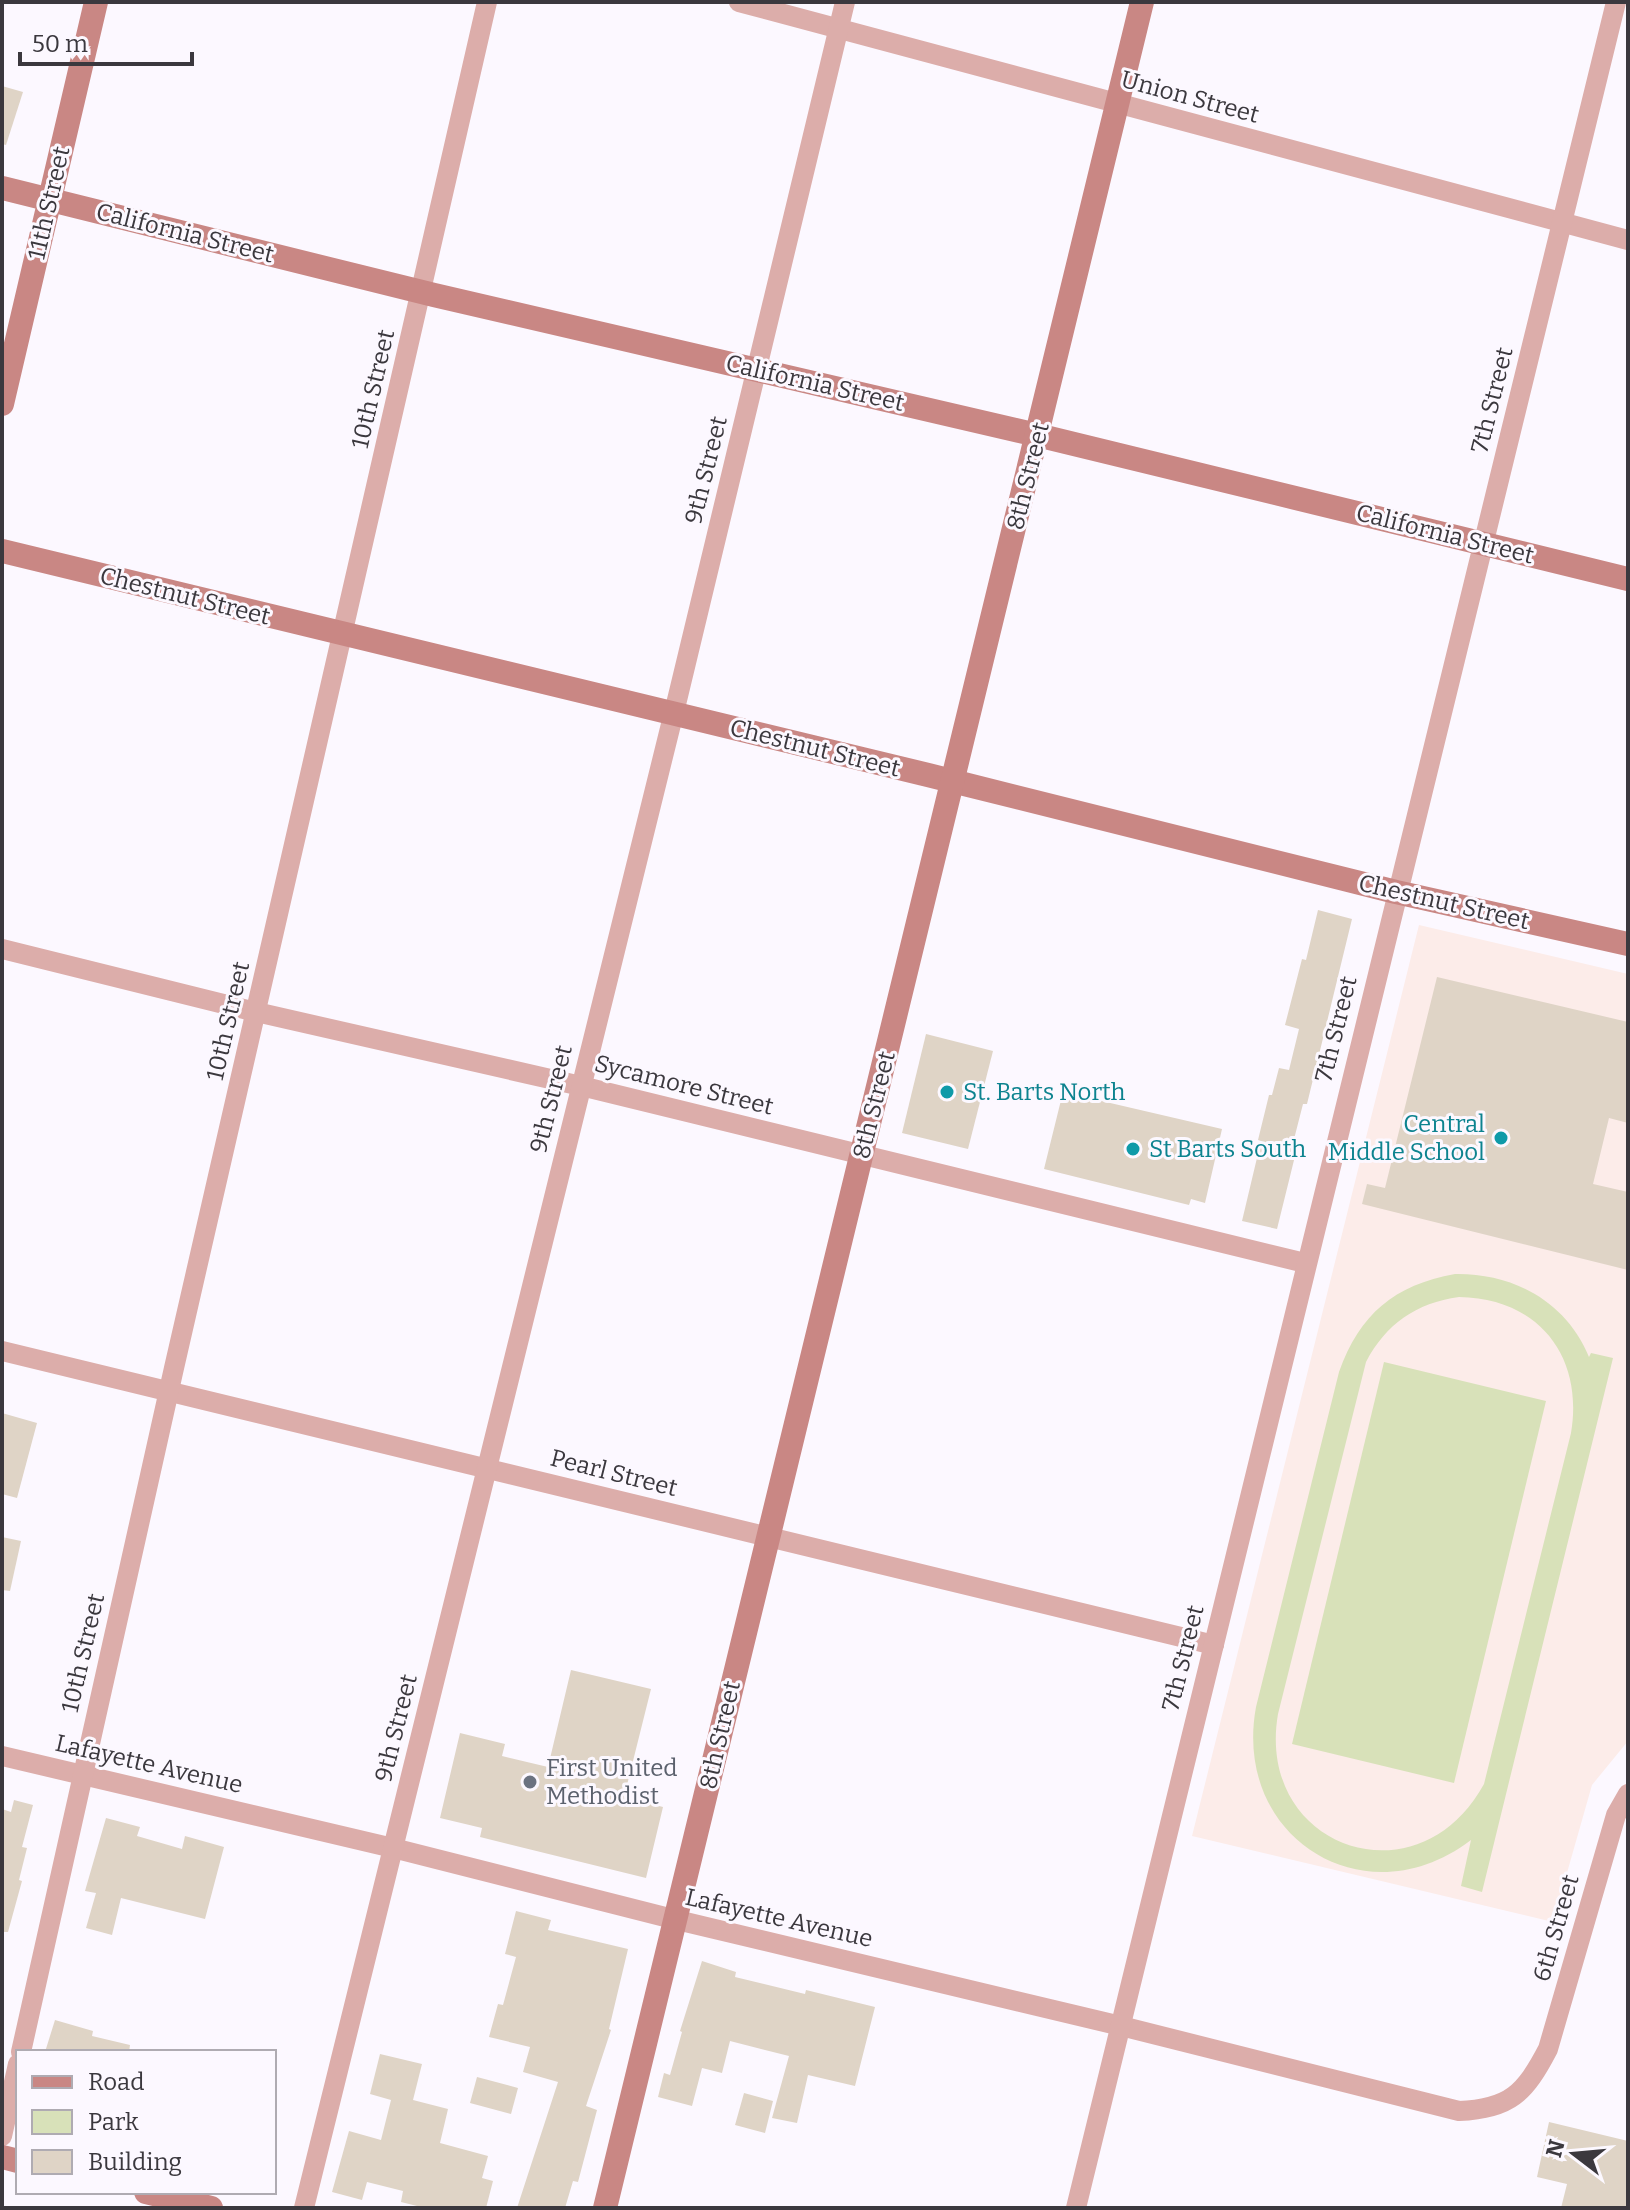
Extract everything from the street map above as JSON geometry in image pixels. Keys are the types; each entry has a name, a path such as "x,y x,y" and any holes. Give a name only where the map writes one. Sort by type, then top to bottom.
{"street":[{"name":"11th Street","path":"2,404 96,2"},
{"name":"10th Street","path":"21,2050 168,1392 487,2"},
{"name":"Union Street","path":"739,2 1628,240"},
{"name":"9th Street","path":"304,2208 674,713 845,2"},
{"name":"8th Street","path":"605,2208 1142,2"},
{"name":"7th Street","path":"1076,2208 1616,2"},
{"name":"California Street","path":"2,188 421,292 1037,435 1628,579"},
{"name":"Chestnut Street","path":"2,551 954,781 1396,892 1628,944"},
{"name":"Sycamore Street","path":"2,949 256,1012 581,1086 1305,1263"},
{"name":"Pearl Street","path":"2,1351 1214,1645"},
{"name":"Lafayette Avenue","path":"2,1756 393,1848 1459,2111 1485,2110 1510,2100 1534,2076"},
{"name":"6th Street","path":"1534,2076 1548,2049 1616,1815 1628,1794"},
{"path":"2,2136 16,2073"},
{"path":"154,2194 211,2208"}],"shaded area":[{"path":"1419,925 1628,974 1628,1741 1592,1785 1553,1922 1192,1836"}],"green space":[{"path":"1455,1274 1476,1275 1517,1285 1535,1294 1567,1320 1589,1357 1591,1353 1613,1358 1482,1892 1461,1886 1471,1840 1430,1863 1389,1872 1350,1868 1315,1853 1286,1828 1265,1794 1254,1754 1256,1707 1339,1372 1357,1334 1382,1305 1433,1279","holes":["1459,1297 1487,1300 1512,1308 1533,1320 1550,1336 1562,1356 1570,1379 1573,1405 1571,1433 1484,1784 1455,1821 1421,1843 1384,1850 1348,1845 1316,1827 1291,1798 1278,1760 1278,1714 1366,1362 1393,1326 1416,1310"]},
{"path":"1384,1362 1546,1401 1454,1783 1292,1744"}],"building":[{"path":"2,86 23,92 6,145 2,144"},
{"path":"1318,910 1352,919 1307,1104 1303,1104 1292,1147 1297,1148 1277,1229 1242,1221 1269,1095 1272,1095 1279,1068 1289,1070 1299,1029 1285,1025"},
{"name":"Central Middle School","path":"1437,977 1628,1022 1628,1123 1609,1118 1593,1184 1628,1192 1628,1270 1362,1204 1367,1184 1385,1188"},
{"name":"St. Barts North","path":"926,1034 993,1051 968,1149 902,1133"},
{"name":"St Barts South","path":"1063,1092 1222,1129 1205,1203 1191,1199 1189,1205 1044,1169"},
{"path":"2,1413 37,1423 17,1498 2,1494"},
{"path":"2,1537 21,1541 10,1591 2,1590"},
{"name":"First United Methodist","path":"571,1670 651,1689 624,1797 663,1807 646,1878 480,1837 482,1828 440,1818 460,1733 505,1744 502,1756 548,1767"},
{"path":"14,1800 33,1805 22,1847 27,1848 19,1880 22,1881 8,1932 2,1932 2,1809 11,1812"},
{"path":"106,1818 140,1827 137,1836 182,1849 185,1836 224,1847 205,1919 121,1898 112,1935 86,1928 96,1893 85,1891"},
{"path":"516,1911 551,1920 548,1930 628,1949 611,2030 586,2106 597,2110 578,2182 573,2181 565,2208 517,2208 558,2082 523,2072 530,2047 489,2037 498,2004 503,2005 516,1957 505,1954"},
{"path":"702,1961 736,1972 735,1977 875,2007 855,2086 808,2075 797,2123 772,2118 789,2056 730,2041 722,2073 702,2068 692,2106 658,2097 664,2073 670,2075"},
{"path":"55,2020 93,2031 92,2036 130,2045 129,2050 46,2050"},
{"path":"380,2054 422,2064 413,2100 448,2109 440,2143 488,2156 482,2178 493,2181 486,2208 425,2208 401,2202 403,2191 367,2182 362,2200 332,2192 349,2131 381,2140 391,2100 370,2094"},
{"path":"477,2077 518,2088 511,2114 470,2103"},
{"path":"744,2093 773,2101 765,2133 735,2125"},
{"path":"1549,2122 1628,2141 1628,2208 1561,2208 1567,2184 1537,2177"}],"place":[{"name":"St. Barts North","path":"947,1092"},
{"name":"Central Middle School","path":"1501,1138"},
{"name":"St Barts South","path":"1133,1149"},
{"name":"First United Methodist","path":"530,1782"}]}
